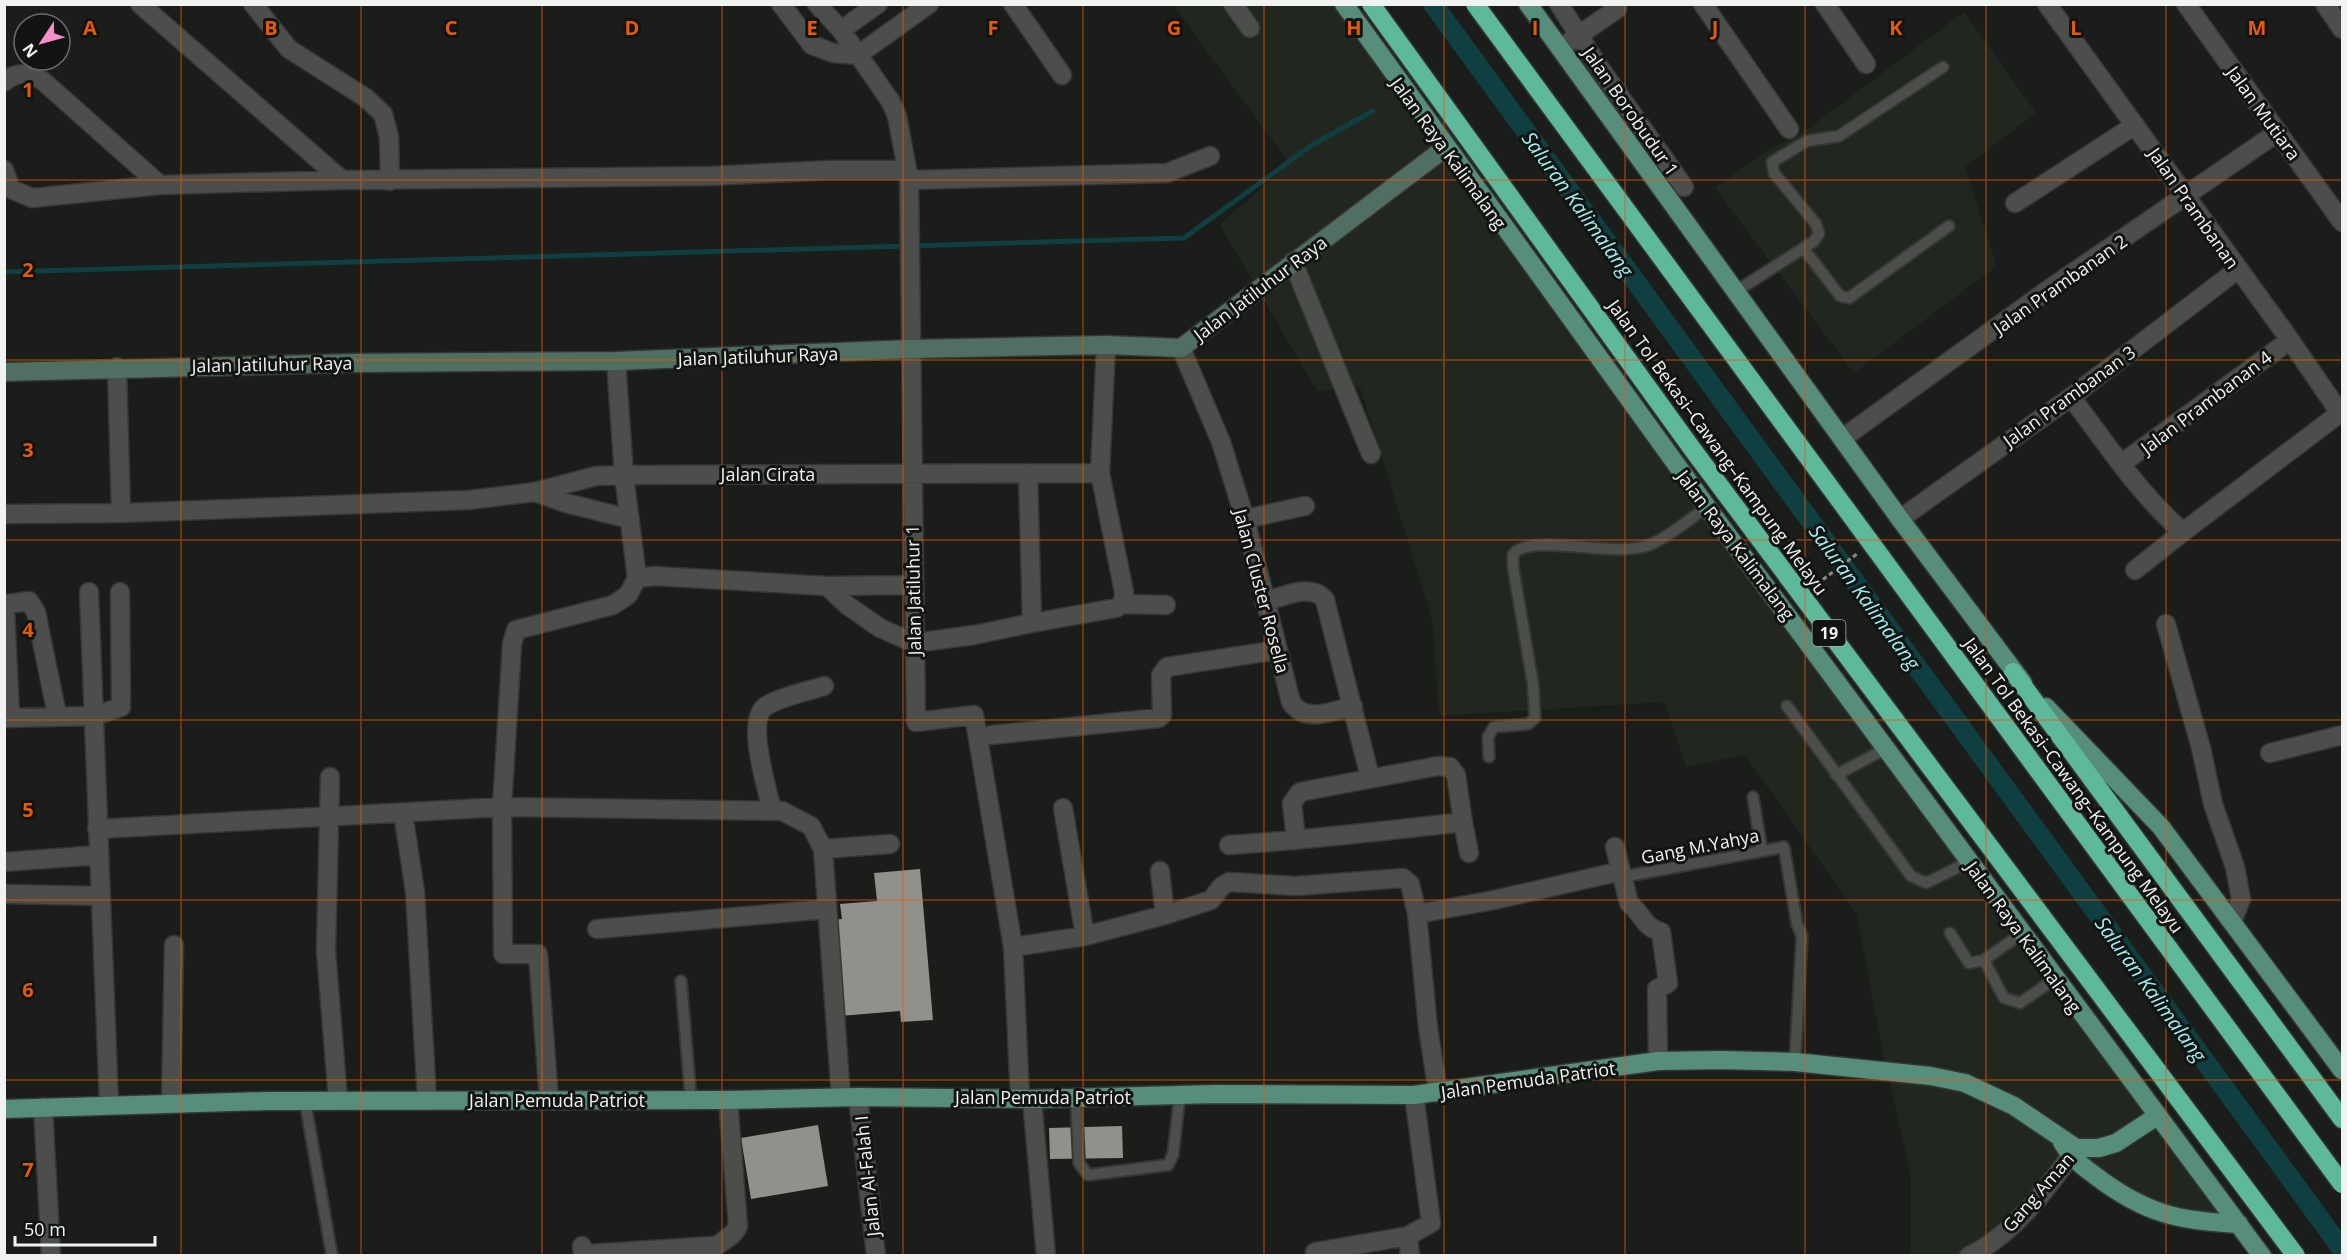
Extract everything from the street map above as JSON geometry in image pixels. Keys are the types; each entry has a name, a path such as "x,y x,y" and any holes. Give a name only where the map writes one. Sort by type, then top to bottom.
{"highway":[{"name":"Jalan Tol Bekasi–Cawang–Kampung Melayu","path":"1371,4 1693,450 2296,1256"},
{"name":"Jalan Tol Bekasi–Cawang–Kampung Melayu","path":"1475,4 2343,1184"},
{"path":"2013,672 2343,1119"}],"main road":[{"name":"Jalan Raya Kalimalang","path":"1344,4 1445,148 1707,507 1887,748 2021,934 2262,1256"},
{"path":"1528,4 1742,286 1843,438 2013,672 2161,828 2343,1070"},
{"name":"Jalan Pemuda Patriot","path":"4,1109 171,1102 338,1100 728,1100 850,1097 1076,1099 1180,1094 1414,1095 1659,1060 1795,1062 1931,1076 1965,1083 2014,1106 2069,1148 2119,1194 2154,1211 2190,1221 2239,1224"},
{"path":"2069,1148 2099,1148 2116,1143 2157,1116"}],"street":[{"path":"140,4 342,180"},
{"path":"253,4 289,49 366,98 383,114 389,137 390,181"},
{"name":"Jalan Jatiluhur 1","path":"817,4 841,30 891,102 897,116 908,175 912,349 912,585 916,722 974,715 1013,947 1026,1099 1046,1256"},
{"path":"841,30 878,4"},
{"path":"785,10 812,45 832,53 858,55 929,4"},
{"path":"1013,4 1062,75"},
{"path":"1233,4 1250,28"},
{"name":"Jalan Borobudur 1","path":"1559,4 1684,187"},
{"path":"1703,4 1789,129"},
{"path":"1825,4 1866,64"},
{"name":"Jalan Prambanan","path":"2047,4 2136,125 2237,270 2290,339 2340,413 2183,532"},
{"name":"Jalan Mutiara","path":"2186,4 2343,222"},
{"path":"2325,4 2343,29"},
{"path":"1560,48 1617,9"},
{"path":"4,82 16,74 32,75 43,81 160,185"},
{"path":"2015,203 2136,125"},
{"name":"Jalan Prambanan 2","path":"1843,438 2045,292 2187,198 2278,132"},
{"name":"Jalan Jatiluhur Raya","path":"4,372 117,368 616,361 912,349 1106,345 1180,348 1445,148"},
{"path":"4,170 11,189 32,198 160,185 342,180 699,177 830,170 908,175 1167,173 1210,156"},
{"path":"1293,262 1371,454"},
{"name":"Jalan Prambanan 3","path":"1900,519 2072,397 2237,270"},
{"name":"Jalan Prambanan 4","path":"2121,464 2290,339"},
{"path":"1106,345 1100,473 1124,592 1123,603"},
{"name":"Jalan Cluster Rosella","path":"1180,348 1211,416 1245,519 1264,602 1291,702 1299,711 1315,715 1353,706"},
{"path":"549,1100 538,954 503,954 502,807 512,644 516,630 613,605 628,595 637,578 624,475 616,361"},
{"path":"117,368 121,513"},
{"path":"2072,397 2121,464 2164,515 2183,532 2135,570"},
{"path":"1028,473 1032,623"},
{"name":"Jalan Cirata","path":"4,514 121,513 470,500 535,492 580,478 624,475 1100,473"},
{"path":"535,492 566,503 630,519"},
{"path":"1245,519 1305,506"},
{"path":"637,578 827,586 912,585"},
{"path":"827,586 847,605 880,628 914,643 974,635 1116,608 1123,603 1166,605"},
{"path":"1264,602 1305,591 1322,595 1370,777"},
{"path":"89,592 109,1105"},
{"path":"57,715 36,612 29,601 15,601 8,604 5,610 7,718 57,715 94,716 121,707 120,592"},
{"path":"2166,624 2201,748 2213,804 2235,867 2241,900 2232,922"},
{"path":"991,735 1154,720 1162,715 1161,675 1167,667 1277,650"},
{"path":"772,810 756,734 759,714 768,705 824,686"},
{"path":"2270,753 2343,735"},
{"path":"1296,840 1292,803 1297,794 1370,777 1428,767 1450,767 1456,775 1469,853"},
{"path":"330,777 330,817 326,844 326,951 338,1100"},
{"path":"97,829 502,807 772,810 783,811 811,826 823,849 890,844"},
{"path":"1063,808 1085,936"},
{"path":"403,813 415,892 427,1100"},
{"path":"1229,845 1463,822"},
{"path":"1615,847 1629,903 1636,909 1646,925 1661,932 1668,983 1657,989 1659,1060"},
{"name":"Jalan Al-Falah I","path":"823,849 827,909 850,1097 876,1256"},
{"path":"4,862 98,855"},
{"path":"1160,871 1165,915"},
{"path":"1417,915 1621,874"},
{"path":"1013,947 1085,936 1165,915 1211,900 1222,886 1229,882 1296,886 1403,878 1410,884 1417,915 1428,1028 1438,1093"},
{"path":"6,894 101,896"},
{"path":"597,929 827,909"},
{"path":"171,1102 174,945"},
{"path":"1316,1256 1316,1252 1408,1236 1431,1223 1414,1095"},
{"path":"582,1246 584,1253 588,1254 709,1251 731,1237 738,1226 728,1100"},
{"path":"43,1107 51,1256"},
{"name":"Gang Aman","path":"1969,1256 1992,1245 2024,1214 2069,1148"},
{"path":"1408,1236 1410,1256"}],"lane":[{"path":"1742,286 1804,249 1817,238 1818,230 1774,173 1772,162 1807,141 1839,136 1943,67"},
{"path":"1804,249 1840,296 1849,298 1949,226"},
{"path":"1489,757 1488,737 1494,727 1528,724 1535,718 1533,684 1513,567 1513,555 1516,551 1532,546 1632,549 1650,545 1707,507"},
{"path":"1787,706 1911,876 1926,883 1969,862"},
{"path":"1836,775 1887,748"},
{"path":"1753,797 1762,851"},
{"name":"Gang M.Yahya","path":"1621,874 1784,847 1797,924 1802,936 1795,1062"},
{"path":"1950,933 1970,963 1984,960 2021,934"},
{"path":"1984,960 2004,998 2019,1003 2055,979"},
{"path":"681,981 691,1100"},
{"path":"1076,1099 1079,1163 1088,1175 1168,1165 1173,1155 1180,1094"},
{"path":"305,1101 332,1256"}],"path":[{"path":"1812,588 1859,553"}],"shaded area":[{"path":"1173,5 1344,5 2239,1224 2190,1222 2070,1157 1969,1255 1911,1255 1911,1177 1880,1039 1857,914 1745,755 1686,767 1665,702 1439,716 1432,619 1360,387 1317,391 1220,225 1289,163"},
{"path":"1964,12 2036,113 1965,167 1997,266 1854,373 1715,188 1761,155 1809,128"}],"building":[{"path":"920,869 933,1020 901,1022 900,1011 840,1016 832,920 842,919 840,904 877,901 874,873"},
{"path":"818,1125 828,1186 751,1199 741,1138"},
{"path":"1122,1126 1123,1158 1050,1159 1049,1128"}],"waterway":[{"name":"Saluran Kalimalang","path":"1433,4 2342,1249"},
{"path":"4,272 1184,238 1312,145 1373,111"}]}
